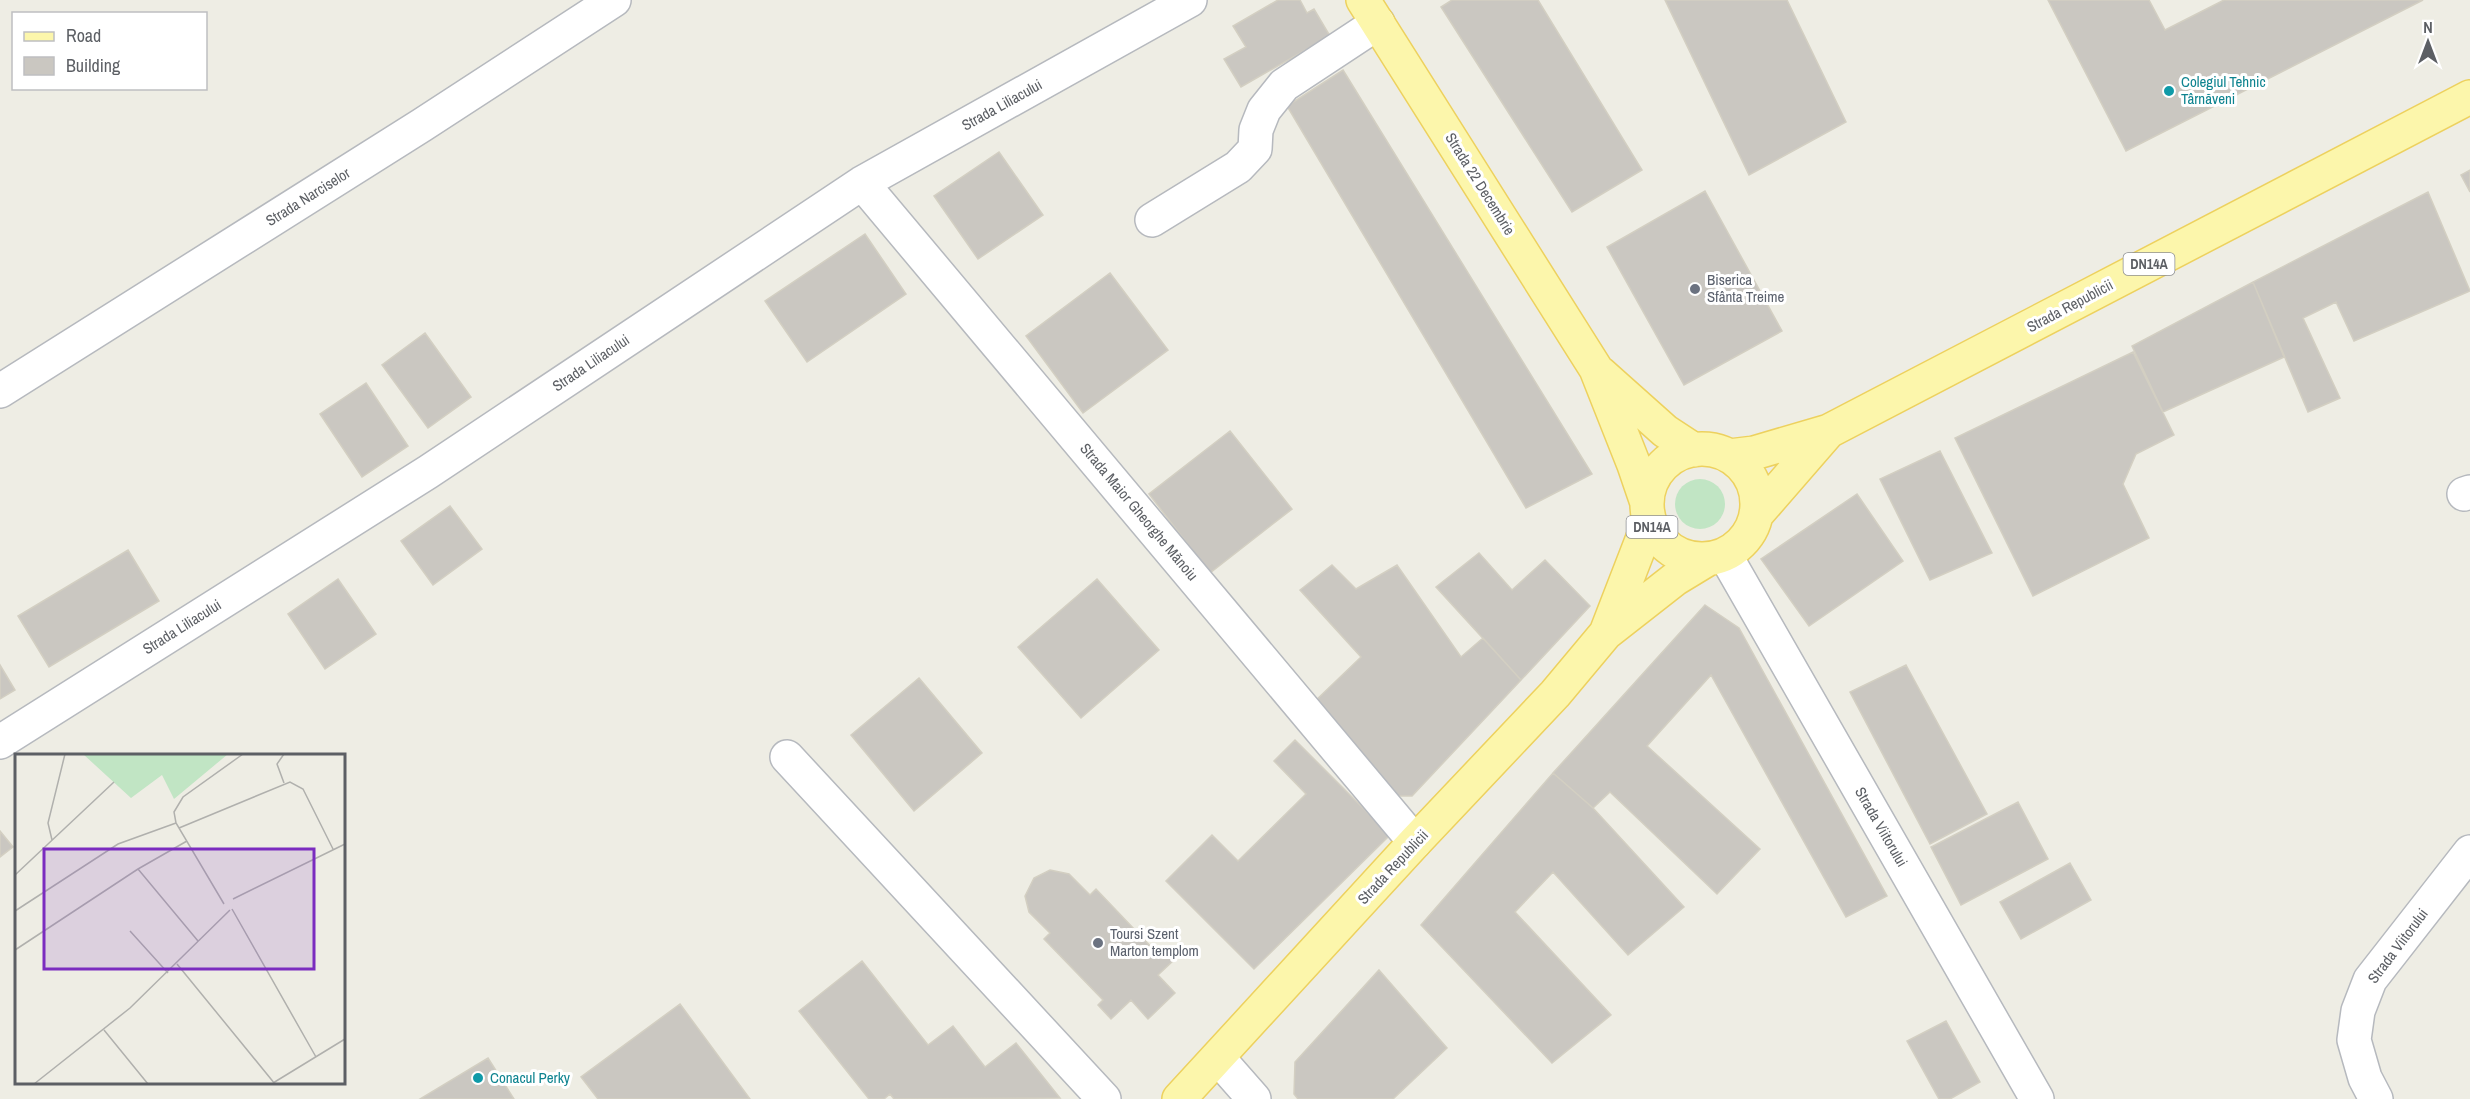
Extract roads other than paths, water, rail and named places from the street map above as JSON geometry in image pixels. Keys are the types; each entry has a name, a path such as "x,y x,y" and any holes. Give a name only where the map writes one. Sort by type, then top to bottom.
{"main road":[{"name":"Strada 22 Decembrie","path":"1370,11 1596,369 1634,465 1648,512"},
{"name":"Strada Republicii","path":"1729,456 1754,453 1829,431 2470,97"},
{"name":"Strada 22 Decembrie","path":"1596,369 1665,431 1694,450"},
{"name":"Strada Republicii","path":"1756,515 1829,431"},
{"name":"DN14A","path":"1729,456 1713,450 1694,450 1675,456 1660,468 1650,484 1648,512 1659,538 1673,551 1691,559 1717,557 1740,545 1750,532 1756,515"},
{"path":"1729,456 1743,467 1752,481 1757,498 1756,515"},
{"name":"Strada Republicii","path":"1606,633 1648,512"},
{"name":"Strada Republicii","path":"1179,1099 1415,842 1555,694 1606,633 1675,579 1717,557"}],"street":[{"name":"Strada Narciselor","path":"0,391 422,125 614,0"},
{"name":"Strada Liliacului","path":"0,742 428,472 862,183 1190,0"},
{"path":"1152,220 1238,167 1255,149 1256,130 1264,110 1284,85 1370,11"},
{"name":"Strada Maior Gheorghe Mănoiu","path":"862,183 1415,842"},
{"name":"Strada Viitorului","path":"1717,557 2037,1099"},
{"path":"787,757 1104,1099"},
{"name":"Strada Viitorului","path":"2376,1099 2365,1078 2354,1040 2358,1011 2370,980 2466,871"},
{"path":"1218,1058 1254,1099"}],"place":[{"name":"Colegiul Tehnic Târnăveni","path":"2169,91"},
{"name":"Biserica Sfânta Treime","path":"1695,289"},
{"name":"Toursi Szent Marton templom","path":"1098,943"},
{"name":"Conacul Perky","path":"478,1078"}]}
